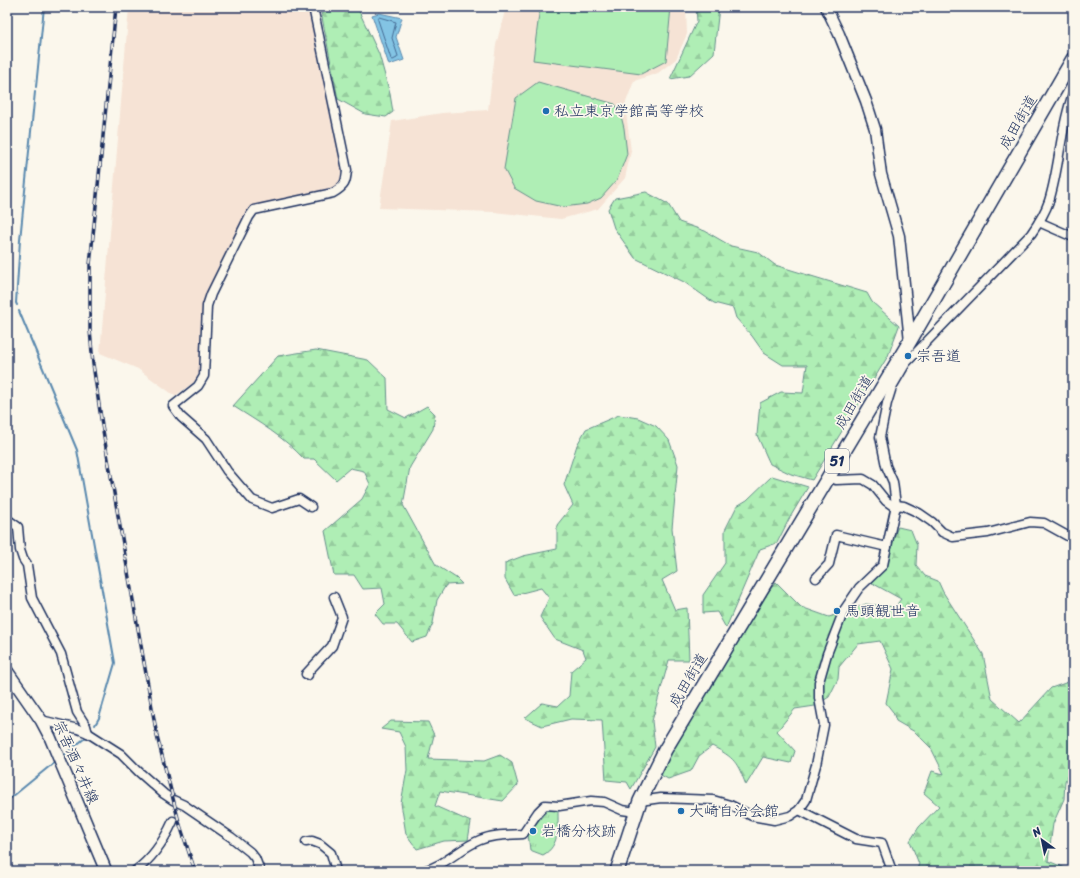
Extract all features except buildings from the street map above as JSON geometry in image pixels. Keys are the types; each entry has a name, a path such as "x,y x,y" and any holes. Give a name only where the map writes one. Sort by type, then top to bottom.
{"highway":[{"name":"成田街道","path":"617,871 638,807 665,750 828,476 904,358 910,341 1073,59"}],"main road":[{"name":"宗吾酒々井線","path":"7,671 41,720 59,758 106,871"}],"street":[{"path":"311,507 299,499 272,508 252,500 227,471 206,439 181,417 173,406 198,386 204,376 207,306 211,294 249,217 254,210 333,193 342,188 346,180 347,170 313,7"},
{"path":"826,7 839,34 875,129 881,174 899,236 910,341"},
{"path":"423,871 440,866 480,840 494,836 524,834 538,812 545,805 559,806 591,801 604,802 622,810 638,807 661,798 713,800 730,804 752,816 774,820 790,816 799,810 806,800 816,765 824,725 819,698 819,682 826,654 844,610 859,588 884,566 896,507 893,482 886,466 880,437 892,386 904,358 1032,234 1049,203 1073,94"},
{"path":"1039,222 1073,237"},
{"path":"828,476 836,480 863,478 873,485 886,501 896,507 904,506 919,514 932,522 942,532 953,537 988,533 1030,522 1044,523 1073,539"},
{"path":"7,519 18,527 20,550 27,565 32,598 49,634 61,654 77,712 86,726 88,733"},
{"path":"816,578 829,564 836,535 887,547"},
{"path":"308,675 306,674 332,646 342,616 334,597"},
{"path":"41,720 88,733 121,754 164,794 184,805 231,836 255,858 260,871"},
{"path":"799,810 856,839 882,843 892,871"},
{"path":"135,871 143,865 160,846 173,821"},
{"path":"306,842 312,841 320,844 331,853 336,871"}],"shaded area":[{"path":"129,7 309,7 343,173 343,179 337,189 255,207 203,309 200,372 194,382 175,396 138,369 100,353"},
{"name":"私立東京学館高等学校","path":"506,7 686,7 687,34 676,59 658,73 634,81 625,105 631,151 625,178 598,209 561,219 493,212 379,208 392,121 442,113 488,110 496,45"}],"green space":[{"path":"320,7 357,7 379,54 390,94 393,112 386,117 365,114 338,99"},
{"path":"540,7 671,7 666,61 641,74 533,60"},
{"path":"696,7 719,7 714,53 689,76 670,79 697,21"},
{"path":"538,82 615,104 620,112 624,128 627,154 617,180 601,198 587,204 563,207 536,201 514,188 504,169 516,98"},
{"path":"646,192 668,204 679,222 705,231 731,246 758,252 775,265 867,293 872,302 899,326 888,356 812,480 791,474 770,464 757,435 760,403 781,392 803,393 807,365 783,365 764,353 752,336 736,318 733,308 714,303 684,282 635,258 614,228 608,209 615,198"},
{"path":"316,350 368,360 387,378 388,409 406,418 427,406 435,414 433,429 410,467 403,505 436,565 456,578 462,584 446,585 437,600 433,623 427,637 412,642 397,624 383,624 375,614 385,604 382,588 363,589 354,575 334,575 325,531 362,499 370,484 364,471 350,468 336,480 314,459 304,459 279,437 233,406 278,356"},
{"path":"619,415 638,418 656,426 669,440 678,465 672,528 677,571 662,580 675,610 687,608 689,660 669,660 652,721 655,747 631,789 627,782 606,780 602,720 571,719 542,726 525,718 542,703 558,706 569,696 571,671 586,658 583,650 555,639 540,617 549,598 541,588 514,595 505,579 505,563 523,556 557,549 557,525 573,505 564,485 577,445 586,429"},
{"path":"772,476 808,487 777,543 760,549 726,628 717,612 703,613 703,595 725,563 725,530 737,506 747,500"},
{"path":"898,527 911,530 917,545 916,565 925,576 938,581 943,592 983,654 992,699 1019,723 1051,688 1071,681 1073,678 1073,764 1065,781 1064,799 1053,824 1048,861 1073,871 916,871 919,864 910,841 919,827 939,806 924,793 932,771 944,774 931,748 915,732 896,721 893,712 886,703 893,669 880,641 858,644 839,667 838,679 829,697 815,706 795,709 777,731 795,751 791,763 763,757 746,785 734,761 726,754 712,746 699,756 691,771 668,779 659,774 746,621 776,582 801,607 829,617 866,604 895,607 901,599 872,583"},
{"path":"391,721 428,722 434,735 428,759 484,761 500,755 512,763 518,785 503,801 440,791 435,806 471,822 468,840 444,841 417,849 406,834 401,803 407,770 406,747 399,732 381,729"},
{"path":"547,810 558,810 558,829 553,846 543,855 530,850 528,834"}],"water":[{"path":"379,13 402,18 396,37 404,60 389,65 372,15"}],"waterway":[{"path":"36,87 44,7"},
{"path":"17,305 20,240 35,92"},
{"path":"19,311 77,450 115,663 99,718 95,725"},
{"path":"63,756 85,738"},
{"path":"7,801 56,761"}],"railway":[{"path":"116,7 90,265 90,330 93,364 102,425 157,736 179,822 195,871"}],"place":[{"name":"私立東京学館高等学校","path":"546,111"},
{"name":"宗吾道","path":"908,356"},
{"name":"馬頭観世音","path":"837,611"},
{"name":"大崎自治会館","path":"681,811"},
{"name":"岩橋分校跡","path":"533,831"}]}
